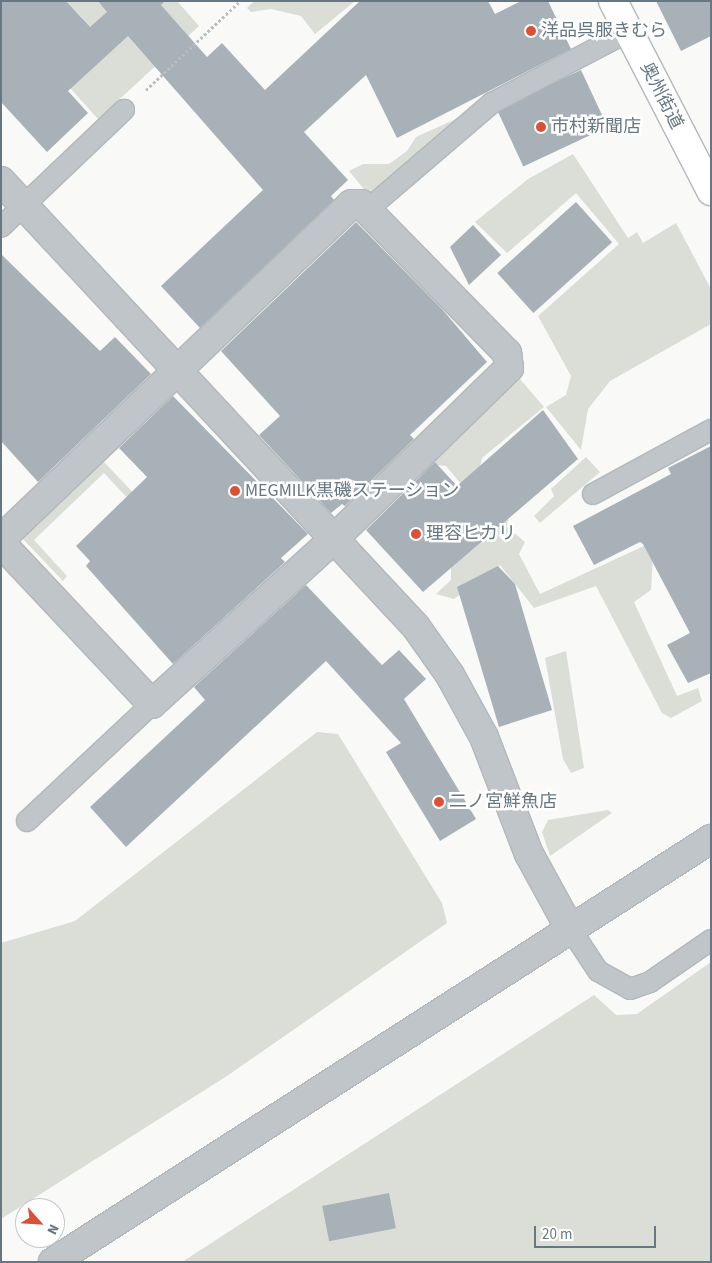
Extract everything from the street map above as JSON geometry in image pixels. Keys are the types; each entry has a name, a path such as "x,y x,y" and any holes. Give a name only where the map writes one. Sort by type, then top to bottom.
{"main road":[{"name":"奥州街道","path":"613,1 711,191"}],"street":[{"path":"1,180 178,373 336,537 416,627 450,675 484,737 529,854 569,928"},
{"path":"1,539 178,373 352,204 361,204 507,353 509,368 336,537 152,704 1,543"},
{"path":"53,1262 569,928 711,839"}],"lane":[{"path":"367,210 492,103 628,32"},
{"path":"1,227 124,110"},
{"path":"592,494 711,430"},
{"path":"27,821 152,704"},
{"path":"569,928 598,971 630,989 650,982 711,940"}],"path":[{"path":"124,110 240,1"}],"shaded area":[{"path":"66,1 177,1 199,26 98,119 5,16 82,18"},
{"path":"254,1 355,1 315,34 301,16 271,9 251,12 247,8"},
{"path":"467,114 371,198 349,171 363,164 389,164 407,151 416,137"},
{"path":"573,154 628,238 637,232 643,243 676,223 711,289 711,324 610,381 588,409 581,450 546,407 566,395 571,376 538,316 619,244 576,193 507,253 475,222 528,179"},
{"path":"520,379 544,407 482,458 479,473 510,509 507,527 525,542 519,554 540,594 711,515 653,555 651,590 634,602 677,696 698,688 702,701 671,718 662,713 596,586 534,608 500,565 454,599 436,594 451,580 451,569 433,548 467,491 446,466 437,465 422,476 416,470"},
{"path":"586,457 600,472 540,523 534,516 554,496 551,489"},
{"path":"103,461 164,525 158,531 104,473 34,540 67,576 63,581 22,538"},
{"path":"566,651 584,768 571,773 563,759 545,658"},
{"path":"317,732 338,734 442,903 447,923 227,1076 34,1198 15,1198 15,1210 1,1219 1,943 75,921"},
{"path":"608,810 612,813 550,856 542,832 548,820"},
{"path":"711,962 711,1262 182,1262 594,995 616,1015 637,1014"}],"building":[{"path":"1,1 66,1 90,27 107,12 98,1 165,1 161,5 207,57 222,43 265,90 360,1 488,1 495,14 521,1 548,1 571,49 397,138 366,75 304,132 348,180 331,196 334,200 200,328 161,286 263,190 128,36 68,91 88,113 47,152 1,102"},
{"path":"656,1 711,1 711,36 681,51"},
{"path":"581,70 608,127 523,166 497,109"},
{"path":"576,202 612,242 533,313 497,273"},
{"path":"356,222 442,309 487,362 410,435 414,439 345,506 342,504 331,513 259,435 280,416 221,351"},
{"path":"473,225 501,255 469,285 450,247"},
{"path":"1,254 100,351 115,337 151,374 38,482 1,441"},
{"path":"173,396 308,534 281,558 285,562 173,664 86,566 90,561 76,546 147,477 119,448"},
{"path":"543,410 578,459 423,592 366,530 435,462 457,486"},
{"path":"711,446 711,673 688,683 667,645 690,633 643,544 640,542 594,565 573,526 671,474 668,468"},
{"path":"498,566 515,584 552,710 499,727 457,587"},
{"path":"306,585 382,665 399,650 426,679 404,699 476,819 440,841 386,752 401,743 326,661 126,847 90,807 205,700 194,687"},
{"path":"389,1193 396,1228 329,1241 322,1206"}],"place":[{"name":"洋品呉服きむら","path":"531,31"},
{"name":"市村新聞店","path":"541,127"},
{"name":"MEGMILK黒磯ステーション","path":"235,491"},
{"name":"理容ヒカリ","path":"416,534"},
{"name":"二ノ宮鮮魚店","path":"439,802"}]}
